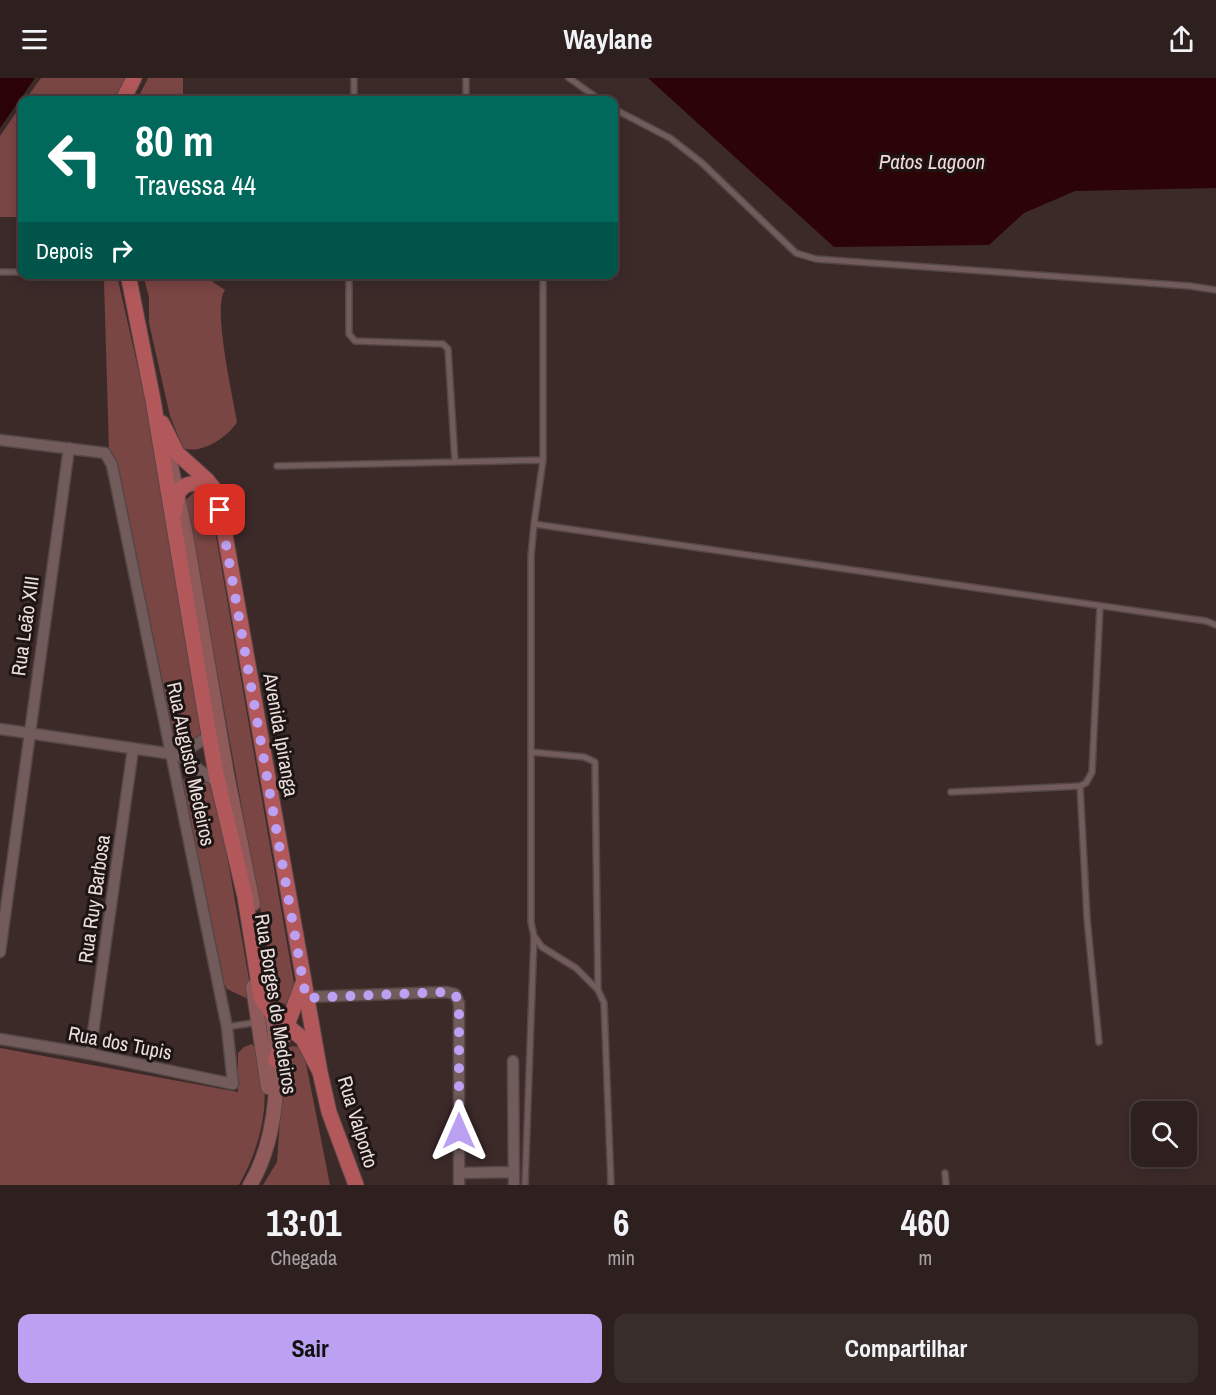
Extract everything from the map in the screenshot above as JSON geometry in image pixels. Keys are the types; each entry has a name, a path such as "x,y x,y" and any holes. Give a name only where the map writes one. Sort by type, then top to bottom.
{"main road":[{"path":"125,96 134,78"},
{"name":"Rua Borges de Medeiros","path":"129,279 153,400 209,731 232,837 272,1113"},
{"name":"Rua Borges de Medeiros","path":"153,400 162,424 178,491 272,1013 276,1059 276,1100 272,1113"},
{"name":"Avenida Ipiranga","path":"162,424 177,453 212,486 218,495 321,1072"},
{"path":"209,731 209,708 200,645 175,512 178,491 192,483 212,486"},
{"path":"232,837 245,897 261,997 272,1013 303,1039 321,1072"},
{"path":"276,1059 286,1026 305,990"},
{"name":"Rua Valporto","path":"321,1072 329,1112 356,1185"},
{"path":"250,1185 257,1174 266,1146 272,1113"}],"street":[{"path":"0,440 69,448"},
{"name":"Rua Augusto Medeiros","path":"69,448 105,453 112,465 175,754 227,1027 233,1084"},
{"name":"Rua Leão XIII","path":"0,952 28,733 69,448"},
{"path":"0,729 175,754 220,784"},
{"path":"175,754 209,731"},
{"name":"Rua Ruy Barbosa","path":"90,1054 133,749"},
{"path":"305,990 455,994 459,1003 459,1185"},
{"name":"Rua dos Tupis","path":"0,1039 90,1054 233,1084"},
{"path":"513,1061 514,1185"},
{"path":"459,1173 514,1172"}],"lane":[{"path":"354,78 354,96"},
{"path":"466,78 466,96"},
{"path":"569,78 594,96"},
{"path":"618,112 670,138 702,163 796,253 816,259 1144,282 1216,290"},
{"path":"0,272 18,272"},
{"path":"349,279 349,334 355,341 443,344 448,349 455,462"},
{"path":"525,1185 534,936 531,922 531,556 543,460 543,279"},
{"path":"277,466 543,460"},
{"path":"534,524 1206,621 1216,625"},
{"path":"951,792 1080,786 1086,783 1092,771 1100,606"},
{"path":"531,752 584,757 595,762 598,990"},
{"path":"1080,786 1087,918 1099,1042"},
{"path":"534,936 542,947 576,968 598,990 604,1003 611,1185"},
{"path":"227,1027 252,1023"},
{"path":"945,1173 946,1185"}],"shaded area":[{"path":"41,78 126,78 115,96 28,96"},
{"path":"148,78 183,78 183,96 139,96"},
{"path":"18,110 18,217 0,217 0,136"},
{"path":"144,279 213,279 213,282 225,290 221,314 222,333 237,422 221,439 206,447 190,450 183,448 170,416 149,323 149,297"},
{"path":"118,280 145,399 204,729 192,741 176,746 118,467 109,450 104,281"},
{"path":"196,490 203,490 209,496 295,989 287,1005 277,1001 186,500"},
{"path":"184,779 208,781 215,789 252,996 246,998 227,989 221,977 180,783"},
{"path":"252,1044 262,1069 264,1114 257,1143 239,1185 0,1185 0,1048 238,1092 238,1053 244,1047"},
{"path":"292,1046 298,1047 304,1053 330,1185 263,1185 277,1162 285,1050"}],"water":[{"path":"0,78 35,78 22,96 18,96 18,102 0,128"},
{"name":"Patos Lagoon","path":"648,78 1216,78 1216,188 1075,191 1024,213 989,245 834,247"}],"route":[{"path":"220,510 306,998 326,995 446,992 455,994 459,1003 459,1131"}]}
